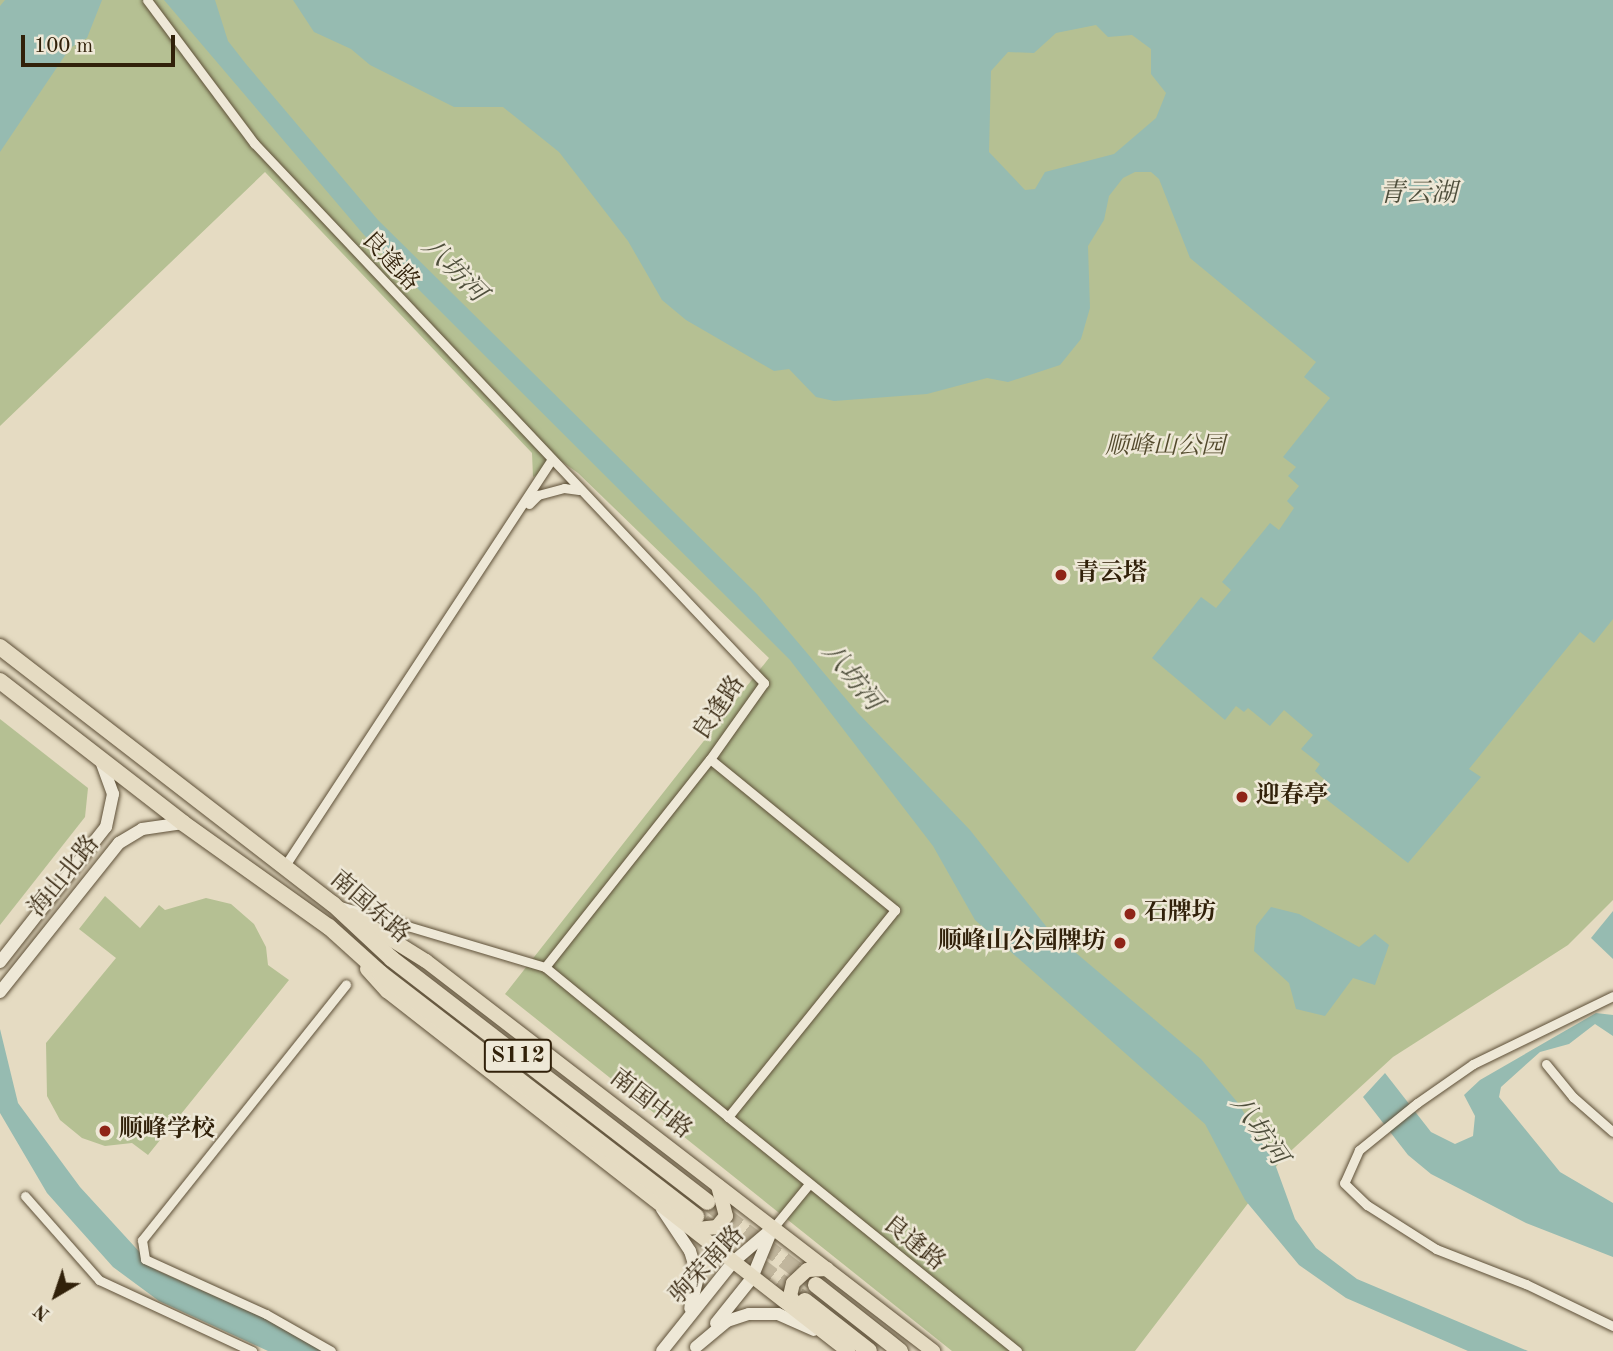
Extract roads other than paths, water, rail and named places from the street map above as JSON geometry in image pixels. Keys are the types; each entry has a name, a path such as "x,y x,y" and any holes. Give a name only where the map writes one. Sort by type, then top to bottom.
{"highway":[{"name":"南国东路","path":"0,647 333,904 392,959 708,1202"},
{"name":"南国东路","path":"0,681 183,822 329,926 380,973 696,1216"},
{"path":"816,1285 900,1351"},
{"path":"805,1301 869,1351"}],"main road":[{"name":"南国中路","path":"333,904 426,961 933,1351"},
{"name":"S112","path":"329,926 387,991 752,1278 843,1346"},
{"path":"678,1219 698,1229 717,1227 726,1216 718,1186"},
{"path":"811,1322 790,1296 793,1283 807,1270 827,1269"}],"street":[{"name":"良逢路","path":"147,0 254,144 551,461 764,683 710,759 895,910 728,1117 1017,1351"},
{"path":"284,867 551,461"},
{"path":"518,515 538,495 564,488 579,489"},
{"name":"海山北路","path":"0,962 106,827 113,794 98,756"},
{"path":"545,967 710,759"},
{"name":"海山北路","path":"0,992 119,843 142,829 183,822"},
{"path":"333,904 545,967 728,1117"},
{"path":"331,1351 266,1314 145,1259 142,1241 346,984"},
{"path":"1613,996 1474,1065 1417,1103 1359,1150 1344,1183 1367,1205 1436,1249 1526,1284 1613,1326"},
{"path":"1546,1064 1573,1097 1613,1132"},
{"path":"773,1228 808,1184"},
{"path":"24,1196 99,1280 252,1351"},
{"path":"658,1204 690,1251 698,1277 693,1302 678,1330"},
{"name":"驹荣南路","path":"662,1351 733,1262 773,1228"},
{"name":"驹荣南路","path":"695,1349 752,1278 773,1228"},
{"path":"695,1349 733,1317 760,1312 786,1316 843,1346"}],"water":[{"path":"5,0 102,0 87,38 70,48 0,152 0,6"},
{"path":"164,0 215,0 228,41 378,220 757,594 857,712 970,830 1049,930 1201,1059 1238,1103 1275,1164 1295,1219 1316,1248 1357,1279 1528,1351 1468,1351 1346,1298 1299,1265 1245,1200 1205,1124 975,920 933,846 790,660 364,235"},
{"name":"青云湖","path":"293,0 1613,0 1613,619 1594,643 1580,632 1469,769 1481,777 1408,863 1317,792 1326,781 1315,771 1320,764 1301,749 1313,735 1284,710 1270,726 1248,708 1244,712 1236,706 1225,720 1152,658 1201,597 1216,608 1231,590 1222,582 1270,523 1279,530 1294,508 1287,501 1299,486 1288,476 1296,467 1283,457 1330,398 1304,377 1316,362 1190,258 1159,179 1151,172 1135,172 1123,178 1109,196 1104,220 1088,246 1090,308 1081,339 1060,365 1008,382 987,378 927,394 834,401 816,397 789,369 774,371 686,320 662,300 628,241 559,152 503,107 454,107 370,65 351,49 314,32","holes":["1096,25 1108,37 1132,35 1151,49 1151,74 1166,93 1156,118 1114,154 1045,172 1035,189 1025,190 989,152 991,71 1008,52 1034,53 1056,33"]},
{"path":"1271,907 1299,914 1359,947 1375,934 1389,945 1375,985 1353,978 1325,1016 1296,1009 1289,983 1254,951 1256,926"},
{"path":"1613,911 1613,959 1591,938"},
{"path":"1596,1013 1613,1015 1613,1036 1595,1024 1569,1044 1540,1052 1501,1087 1499,1097 1560,1172 1613,1203 1613,1257 1526,1223 1431,1174 1408,1155 1363,1097 1385,1073 1431,1132 1455,1144 1473,1136 1475,1116 1464,1095 1480,1080"},
{"path":"0,1029 18,1103 80,1187 156,1270 264,1318 323,1351 268,1351 159,1301 113,1267 47,1193 0,1113"}],"tunnel":[{"path":"707,1202 814,1283"},
{"path":"703,1222 802,1298"}],"place":[{"name":"青云塔","path":"1061,575"},
{"name":"迎春亭","path":"1242,797"},
{"name":"石牌坊","path":"1130,914"},
{"name":"顺峰山公园牌坊","path":"1120,943"},
{"name":"顺峰学校","path":"105,1131"}],"water label":[{"name":"八坊河","path":"453,271"},
{"name":"八坊河","path":"851,678"},
{"name":"八坊河","path":"1258,1131"}],"park label":[{"name":"顺峰山公园","path":"1165,448"}]}
